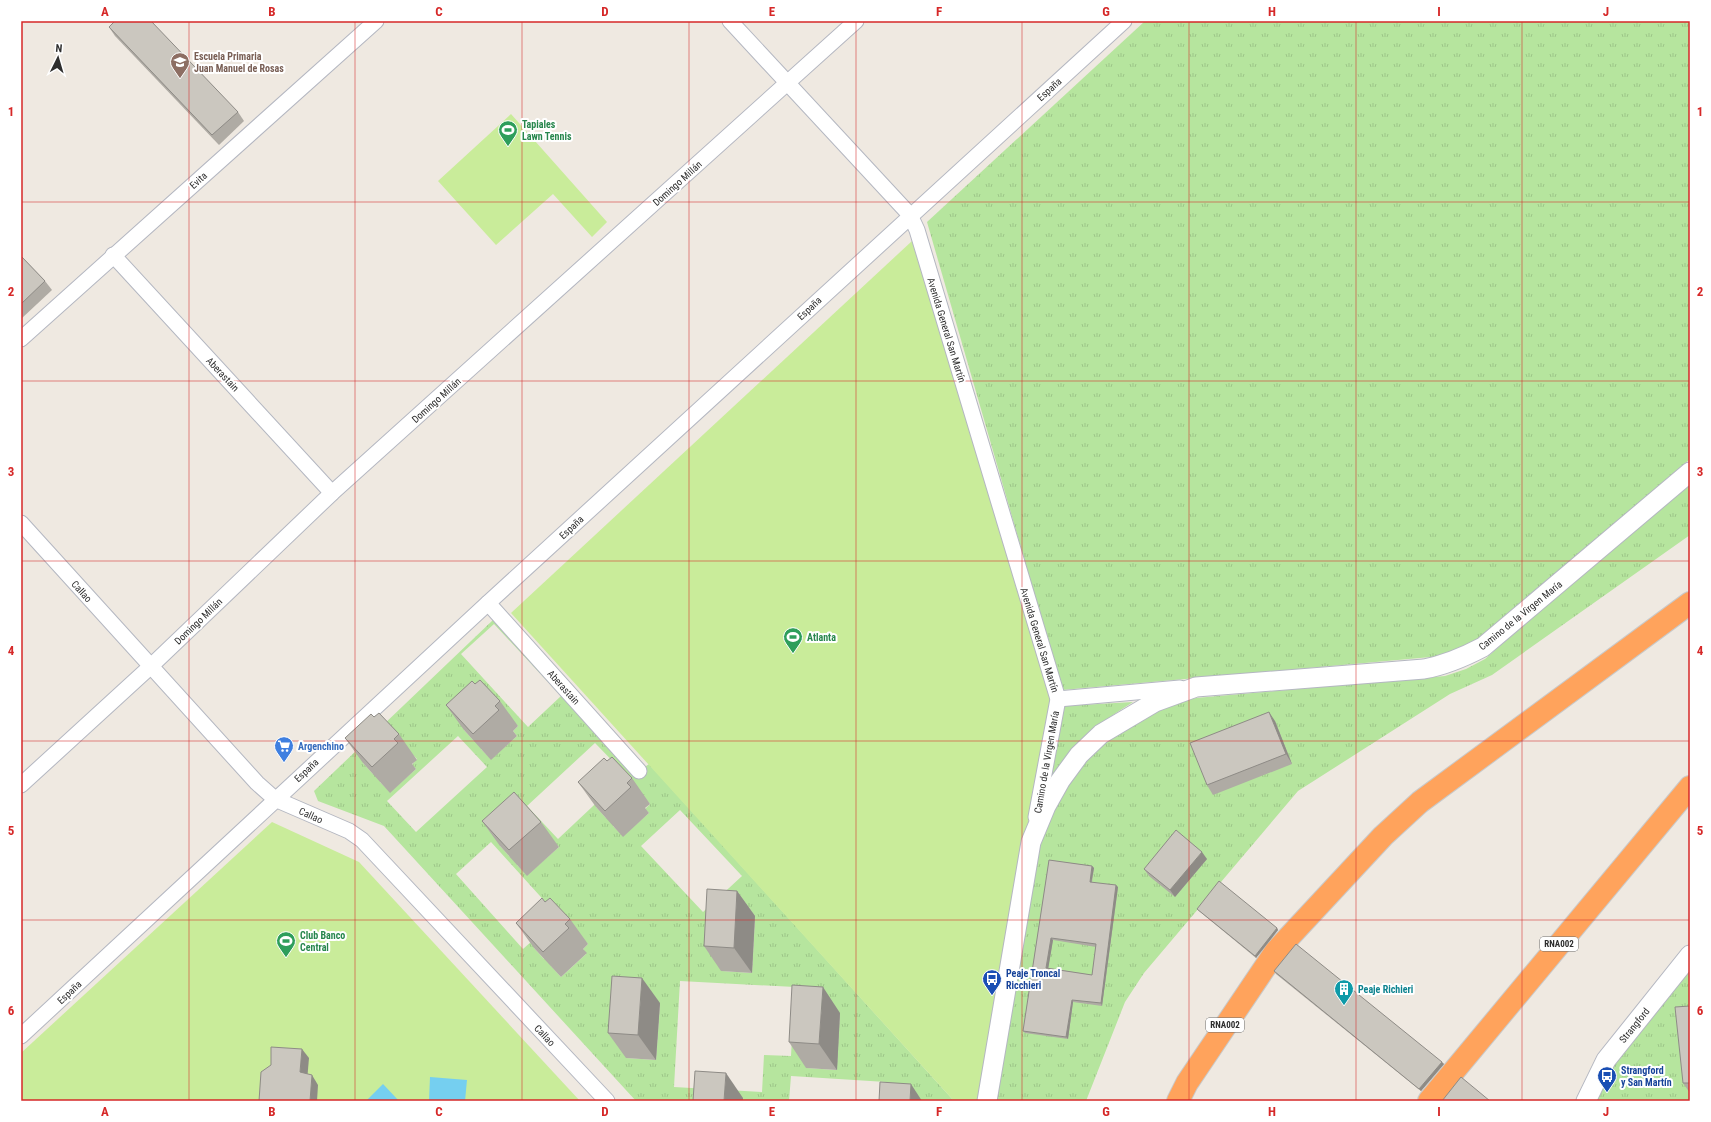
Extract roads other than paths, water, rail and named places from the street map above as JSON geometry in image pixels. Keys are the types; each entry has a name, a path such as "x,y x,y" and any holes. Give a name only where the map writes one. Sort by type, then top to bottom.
{"highway":[{"name":"RNA002","path":"1178,1101 1187,1083 1276,951 1383,836 1420,802 1690,603"},
{"name":"RNA002","path":"1429,1101 1690,787"}],"street":[{"name":"Evita","path":"21,339 376,21"},
{"name":"Avenida General San Martín","path":"730,21 910,215 917,230 1058,699"},
{"name":"Domingo Millán","path":"21,785 150,667 332,493 856,21"},
{"name":"España","path":"21,1036 488,602 1124,21"},
{"name":"Aberastain","path":"113,255 332,493"},
{"name":"Camino de la Virgen María","path":"987,1101 1031,842 1058,699 1424,669 1444,666 1483,647 1690,472"},
{"name":"Callao","path":"21,523 150,667 257,783 275,799 349,831 362,840 607,1101"},
{"name":"Aberastain","path":"488,602 639,771"},
{"name":"Camino de la Virgen María","path":"1031,842 1046,806 1060,781 1079,755 1101,734 1155,702 1196,687"},
{"name":"Strangford","path":"1586,1101 1606,1060 1690,954"}],"water":[{"path":"430,1077 467,1080 465,1101 429,1101"},
{"path":"383,1084 399,1101 366,1101"}],"place":[{"name":"Escuela Primaria Juan Manuel de Rosas","path":"180,79"},
{"name":"Tapiales Lawn Tennis","path":"508,147"},
{"name":"Atlanta","path":"793,654"},
{"name":"Argenchino","path":"284,763"},
{"name":"Club Banco Central","path":"286,958"},
{"name":"Peaje Troncal Ricchieri","path":"992,996"},
{"name":"Peaje Richieri","path":"1344,1006"},
{"name":"Strangford y San Martín","path":"1607,1093"}]}
